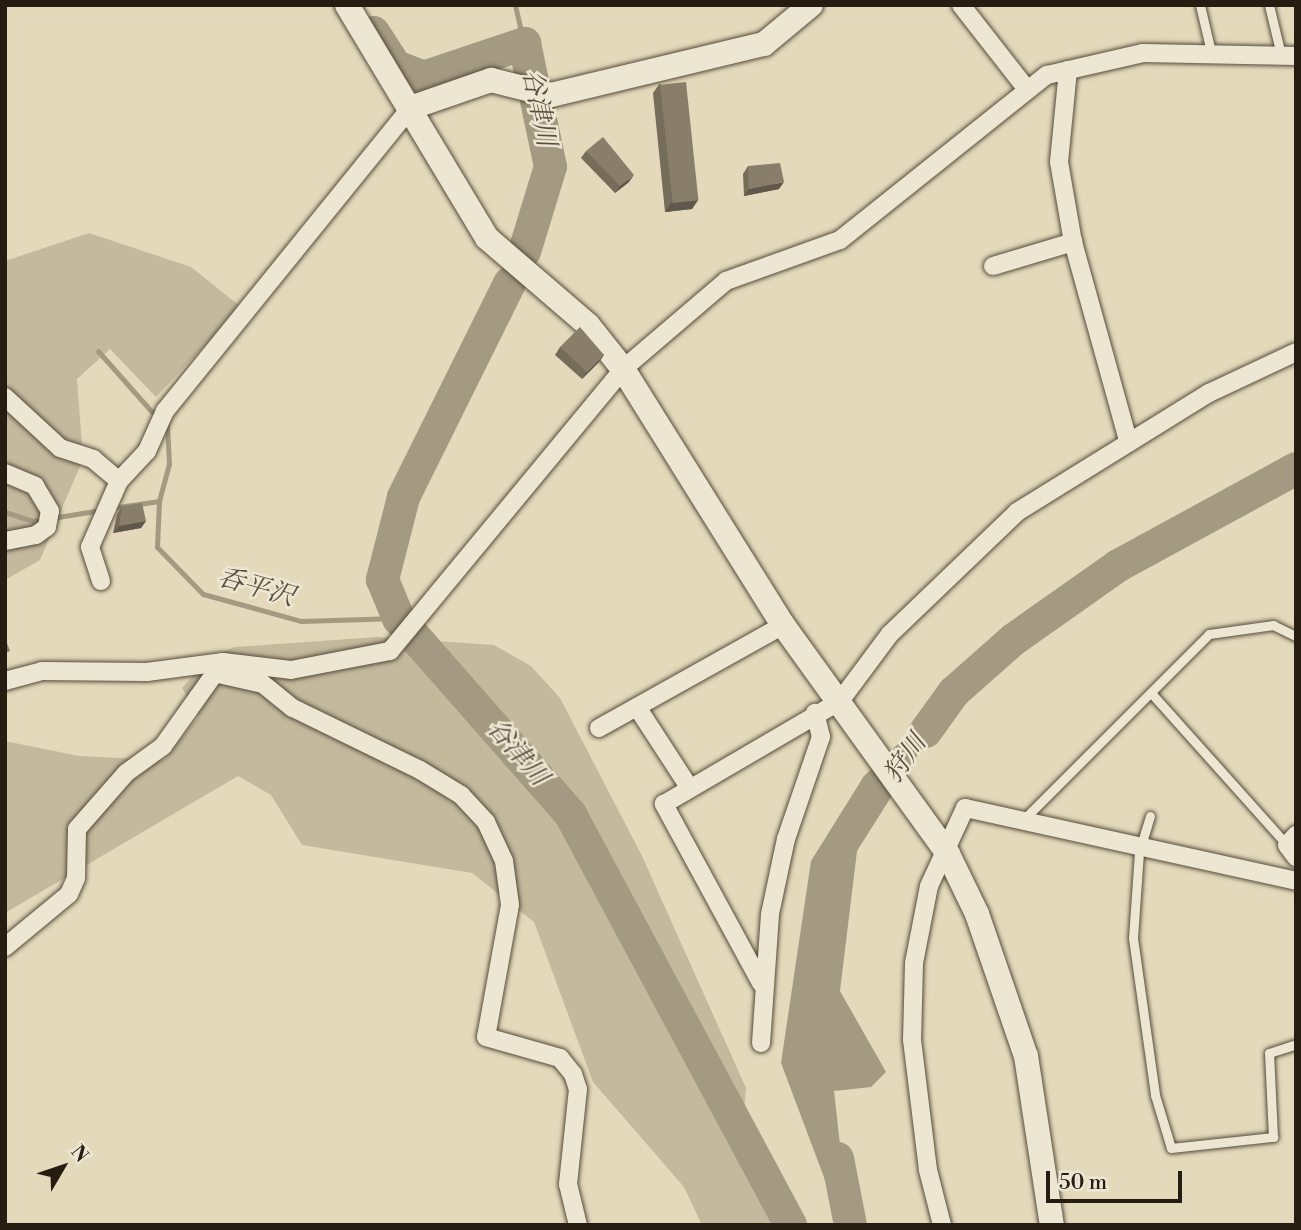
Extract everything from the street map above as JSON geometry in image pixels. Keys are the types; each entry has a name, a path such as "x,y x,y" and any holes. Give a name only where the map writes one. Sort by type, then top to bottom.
{"street":[{"path":"347,5 487,238 588,325 623,369 783,625 942,846 981,925 1026,1056 1052,1225"},
{"path":"102,581 90,547 119,481 147,451 165,411 410,108 491,79 551,95 764,44 811,5"},
{"path":"961,5 1026,87"},
{"path":"5,681 42,671 147,672 219,667 290,670 390,651 623,369 726,281 840,240 872,219 1026,87 1068,70 1143,53 1211,52 1288,56"},
{"path":"1068,70 1059,162 1073,242 1128,440"},
{"path":"993,266 1073,242"},
{"path":"761,983 664,804 815,713 840,701 890,634 985,537 1128,440 1296,352"},
{"path":"5,397 60,448 93,459 119,481"},
{"path":"5,473 35,486 50,511 47,527 36,535 5,541"},
{"path":"599,728 783,625"},
{"path":"5,947 69,894 76,878 77,829 126,773 163,746 219,667"},
{"path":"219,667 263,684 293,708 419,770 461,795 486,822 504,860 510,905 486,1037 560,1058 573,1073 578,1089 568,1184 578,1225"},
{"path":"638,707 689,787"},
{"path":"761,1043 761,983 776,880 821,737 815,713"},
{"path":"942,1225 928,1170 912,1040 914,963 929,886 942,846 965,808 1139,852 1296,881"}],"lane":[{"path":"1200,5 1211,52"},
{"path":"1269,5 1288,56"},
{"path":"1022,821 1076,760 1152,694 1209,634 1273,625 1296,636"},
{"path":"1152,694 1293,846"},
{"path":"1150,816 1139,852 1133,938 1138,990 1171,1148 1273,1137 1269,1053 1296,1044"}],"shaded area":[{"path":"89,233 191,267 241,307 156,397 110,349 77,379 83,459 40,560 5,580 5,261"},
{"path":"377,637 494,645 531,666 560,698 642,856 746,1088 743,1124 771,1225 702,1225 684,1187 593,1082 534,922 472,873 302,845 271,795 238,776 5,913 5,741 79,756 164,760 199,716 182,688 210,657 235,647"}],"water":[{"path":"963,683 857,851 840,991 886,1072 871,1087 834,1091 849,1225 842,1225 781,1063 811,861 864,776"}],"building":[{"path":"686,82 698,200 673,203 660,85"},
{"path":"603,137 634,175 620,186 586,151"},
{"path":"780,163 784,182 749,189 748,166"},
{"path":"580,327 604,355 587,372 560,347"},
{"path":"142,503 146,521 119,526 122,506"},
{"path":"5,638 10,651 5,653"}],"waterway":[{"path":"515,5 524,43"},
{"name":"谷津川","path":"373,32 395,66 423,77 524,43 550,166 524,251"},
{"name":"谷津川","path":"509,283 403,497 382,579 398,618 570,814 790,1225"},
{"path":"98,351 152,412"},
{"path":"159,501 169,464 167,425"},
{"name":"狩川","path":"925,731 953,692 1013,639 1118,565 1296,468"},
{"name":"呑平沢","path":"111,508 159,501 157,547 203,594 301,621 398,618"},
{"name":"呑平沢","path":"5,512 33,521 101,510"},
{"name":"狩川","path":"837,1158 850,1225"}]}
